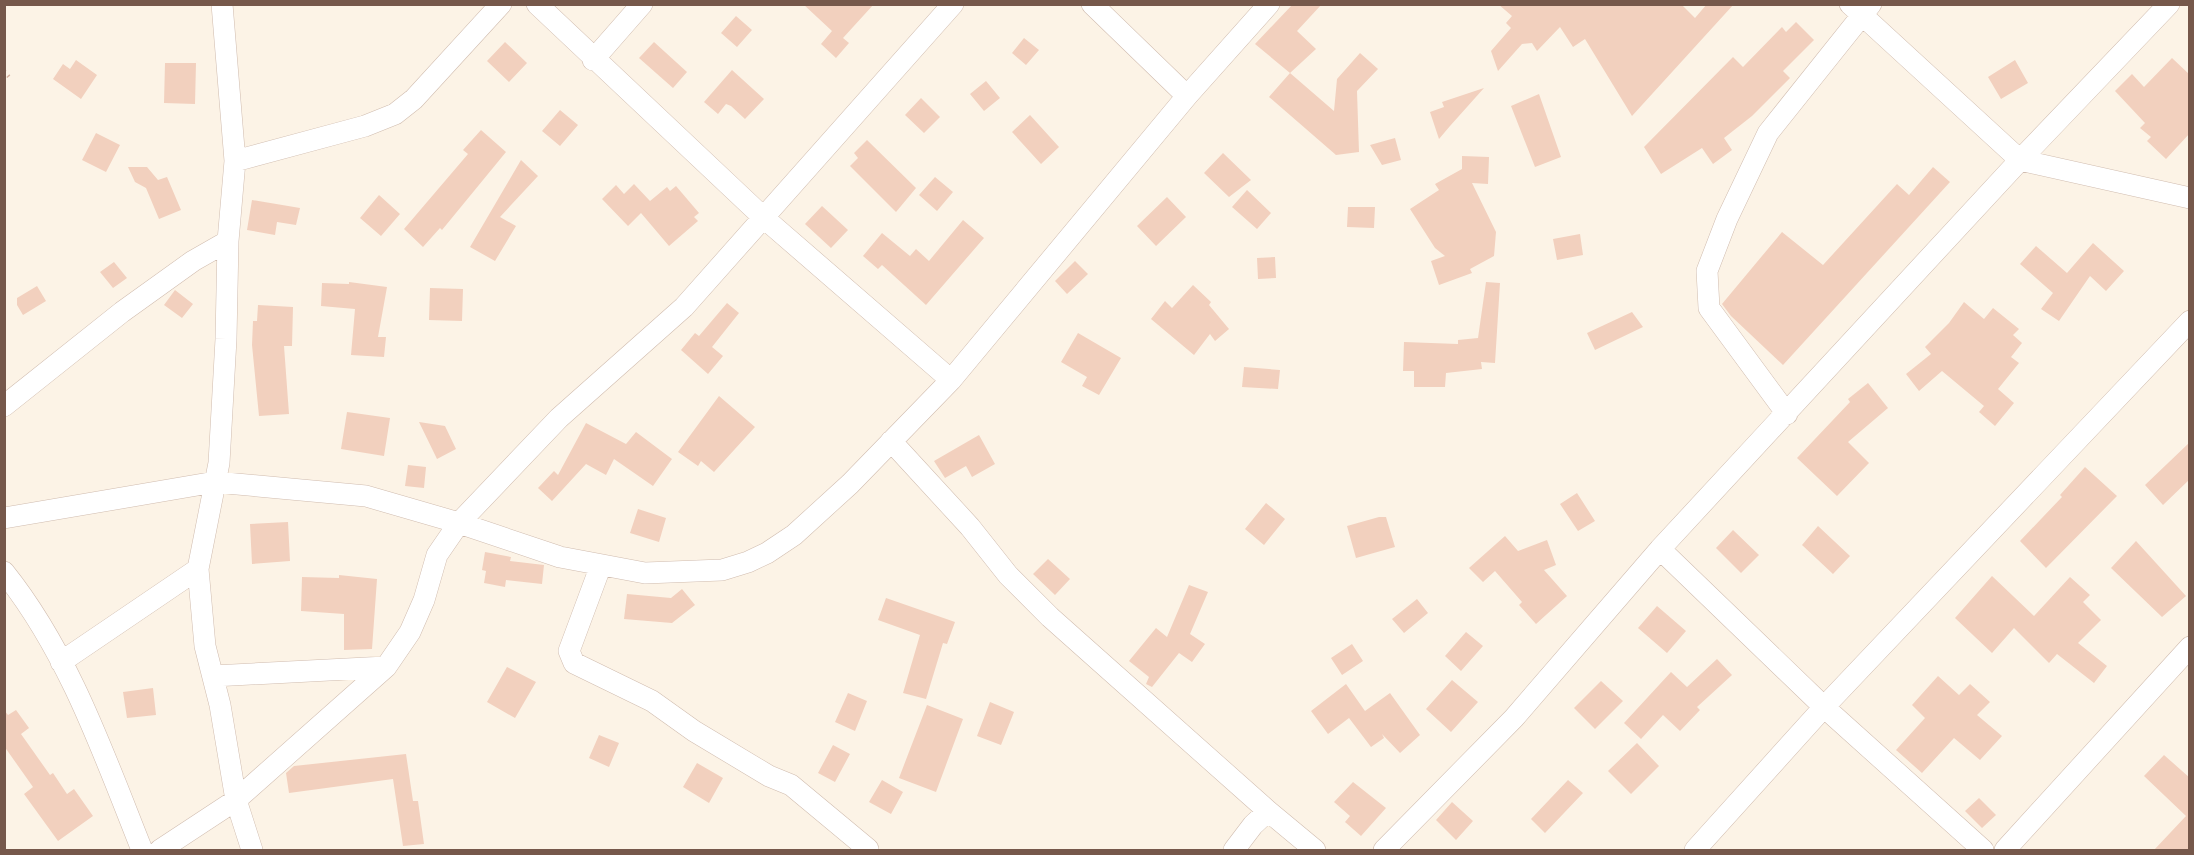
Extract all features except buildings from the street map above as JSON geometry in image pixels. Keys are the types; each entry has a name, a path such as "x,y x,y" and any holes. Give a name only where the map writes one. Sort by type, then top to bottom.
{"street":[{"path":"222,4 235,161 228,240 226,339 219,463 198,569 205,646 213,676 236,800 252,850"},
{"path":"235,161 366,126 395,114 414,99 501,4"},
{"path":"537,4 593,60 764,218 951,380"},
{"path":"593,60 642,4"},
{"path":"160,850 236,800 386,667 410,632 424,600 437,555 459,523 559,418 684,307 953,4"},
{"path":"1092,4 1187,96"},
{"path":"4,518 215,482 366,496 459,523 560,557 645,573 722,570 748,562 767,553 794,535 850,484 951,380 1187,96 1269,4"},
{"path":"1384,850 1514,718 1660,549 2020,160 2169,4"},
{"path":"1787,414 1709,308 1707,271 1727,219 1767,133 1860,8 2020,160 2190,198"},
{"path":"4,406 122,312 193,261 228,240"},
{"path":"1695,850 1824,707 2190,321"},
{"path":"891,441 970,527 1008,574 1050,617 1315,850"},
{"path":"1660,549 1824,707 1983,850"},
{"path":"601,565 569,651 574,663 652,701 694,731 769,776 791,785 867,849"},
{"path":"61,662 198,569"},
{"path":"4,572 22,594 61,662 88,716 142,850"},
{"path":"2005,850 2190,647"},
{"path":"213,676 386,667"},
{"path":"1234,850 1253,825 1268,811"}],"path":[{"path":"4,71 9,77"}]}
